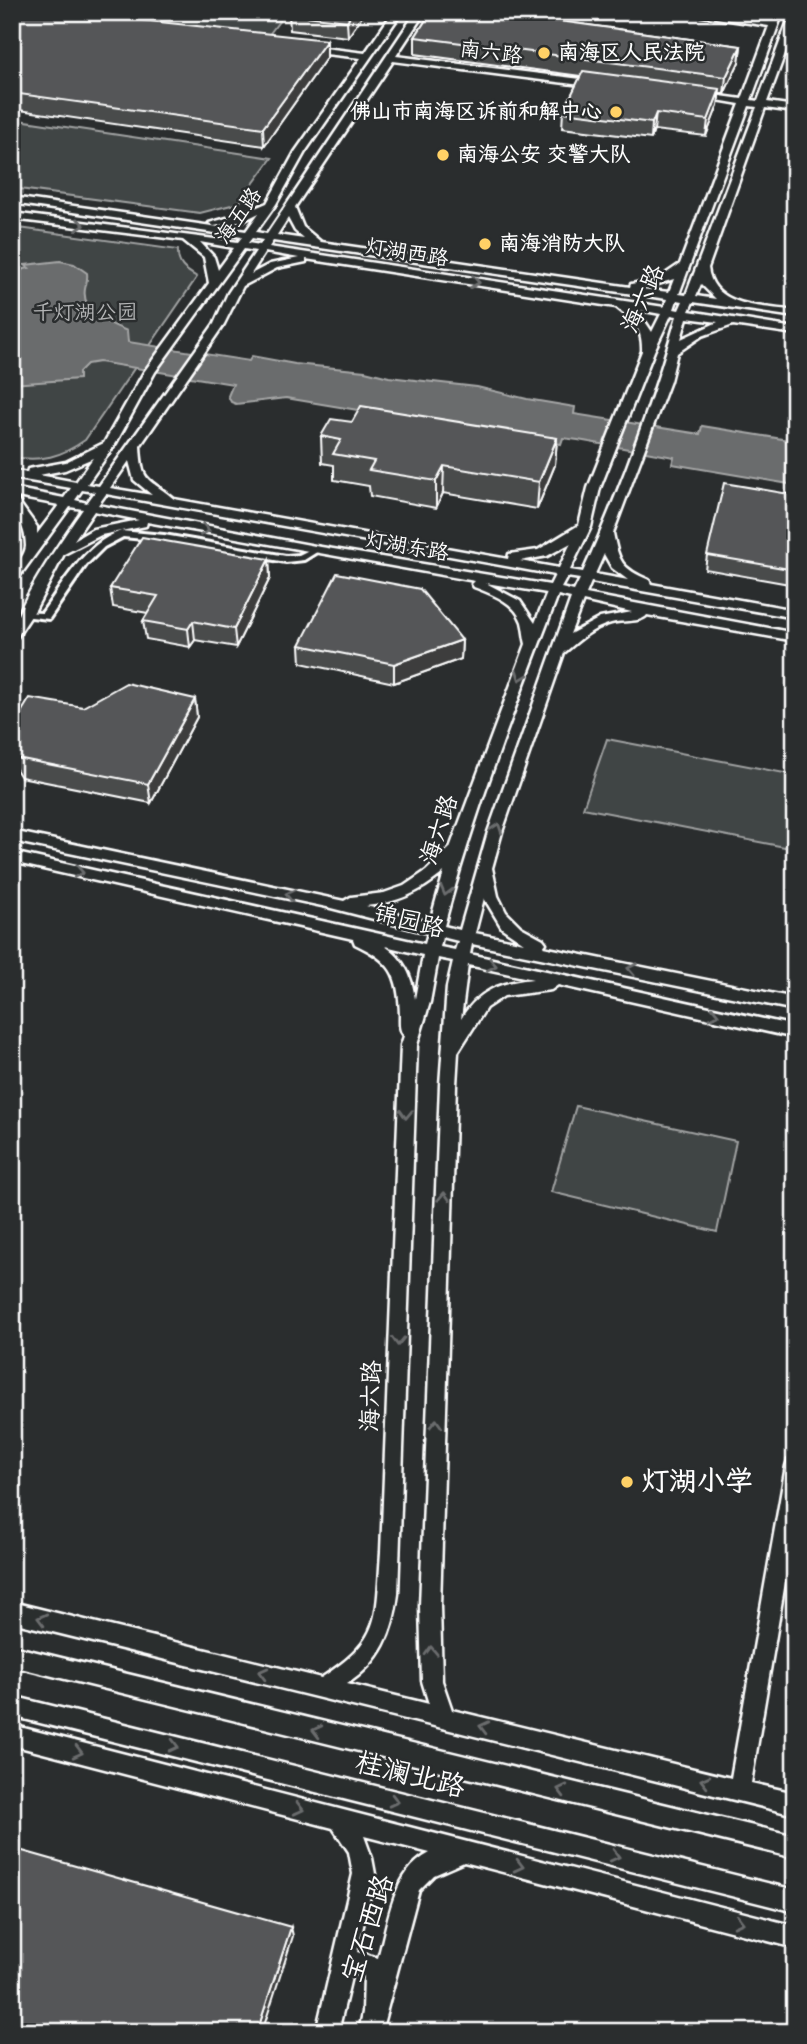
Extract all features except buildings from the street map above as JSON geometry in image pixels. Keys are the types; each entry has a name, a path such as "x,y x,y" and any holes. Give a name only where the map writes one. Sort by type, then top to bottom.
{"main road":[{"name":"海五路","path":"12,578 110,443 150,372 271,204 300,152 398,12"},
{"path":"12,634 26,614 57,555 205,345 219,324 237,286 421,12"},
{"path":"680,12 775,24"},
{"name":"海六路","path":"323,1688 364,1659 378,1639 386,1611 391,1552 409,1045 422,1002 436,928 457,850 554,590 565,573 585,527 594,488 648,351 673,298 779,12"},
{"name":"海六路","path":"444,1718 432,1681 430,1606 450,1056 455,987 487,860 557,652 635,460 683,313 703,268 761,104 782,60 795,13"},
{"path":"299,48 368,56"},
{"name":"南六路","path":"391,58 609,85"},
{"path":"691,96 795,108"},
{"name":"灯湖西路","path":"12,201 795,314"},
{"path":"189,225 224,223 253,214 271,204"},
{"path":"291,208 299,229 322,245"},
{"name":"灯湖西路","path":"12,216 186,237 795,331"},
{"path":"186,237 210,256 214,266 214,284"},
{"path":"237,286 274,266 316,258"},
{"path":"614,288 664,281 676,275 686,264"},
{"path":"703,268 707,287 714,294 743,307"},
{"path":"609,301 634,313 641,320 649,339 648,351"},
{"path":"670,354 684,340 698,333 737,322"},
{"path":"12,473 61,467 110,443"},
{"path":"134,446 134,467 139,481 176,505"},
{"name":"灯湖东路","path":"12,473 176,505 242,514 588,579 795,614"},
{"name":"灯湖东路","path":"12,492 315,550 554,590 578,597 795,637"},
{"path":"12,501 32,527 32,550"},
{"path":"57,555 97,532 164,521"},
{"path":"465,555 522,558 539,556 585,527"},
{"path":"608,531 608,552 614,564 625,573 667,592"},
{"path":"496,581 511,572 506,562"},
{"path":"456,575 513,600 532,625 531,649"},
{"path":"557,652 583,628 599,620 662,613"},
{"name":"锦园路","path":"12,836 327,902 466,937 795,1004"},
{"path":"327,902 370,901 408,892 422,885 457,850"},
{"name":"锦园路","path":"12,857 795,1032"},
{"path":"487,860 488,887 493,907 505,924 522,937 576,958"},
{"path":"318,924 375,947 400,967 407,985 409,1045"},
{"path":"450,1056 470,1015 481,1000 497,990 519,985 572,983"},
{"path":"739,1790 795,1466"},
{"path":"12,1612 795,1804"},
{"name":"桂澜北路","path":"12,1656 795,1847"},
{"name":"桂澜北路","path":"12,1706 795,1901"},
{"path":"12,1735 795,1937"},
{"name":"宝石西路","path":"340,1819 356,1839 363,1854 364,1874 345,1960 375,1968 372,2022"},
{"name":"宝石西路","path":"372,2022 410,1884 419,1871 434,1860 464,1851"},
{"path":"327,2032 345,1960"}],"street":[{"path":"26,614 45,617 83,563 101,545 121,534 164,538 286,559 301,558 315,550"}],"green space":[{"path":"286,12 268,36 75,14"},
{"path":"12,119 272,158 239,203 200,213 12,188"},
{"name":"千灯湖公园","path":"12,227 178,250 183,266 197,277 85,440 68,451 50,457 12,457"},
{"path":"607,739 795,775 795,849 583,808"},
{"path":"576,1106 736,1141 717,1232 551,1192"}],"shaded area":[{"path":"60,261 74,264 87,273 87,305 98,316 127,331 128,342 249,361 252,356 295,364 365,371 389,377 477,387 575,407 574,414 700,434 702,426 795,441 795,485 672,464 674,457 578,440 563,438 561,444 286,398 236,404 231,402 228,396 233,384 99,362 87,364 79,372 79,379 12,384 12,272 29,268 25,265"}],"place":[{"name":"南海区人民法院","path":"544,53"},
{"name":"佛山市南海区诉前和解中心","path":"616,112"},
{"name":"南海公安 交警大队","path":"443,155"},
{"name":"南海消防大队","path":"485,244"},
{"name":"灯湖小学","path":"627,1482"}]}
